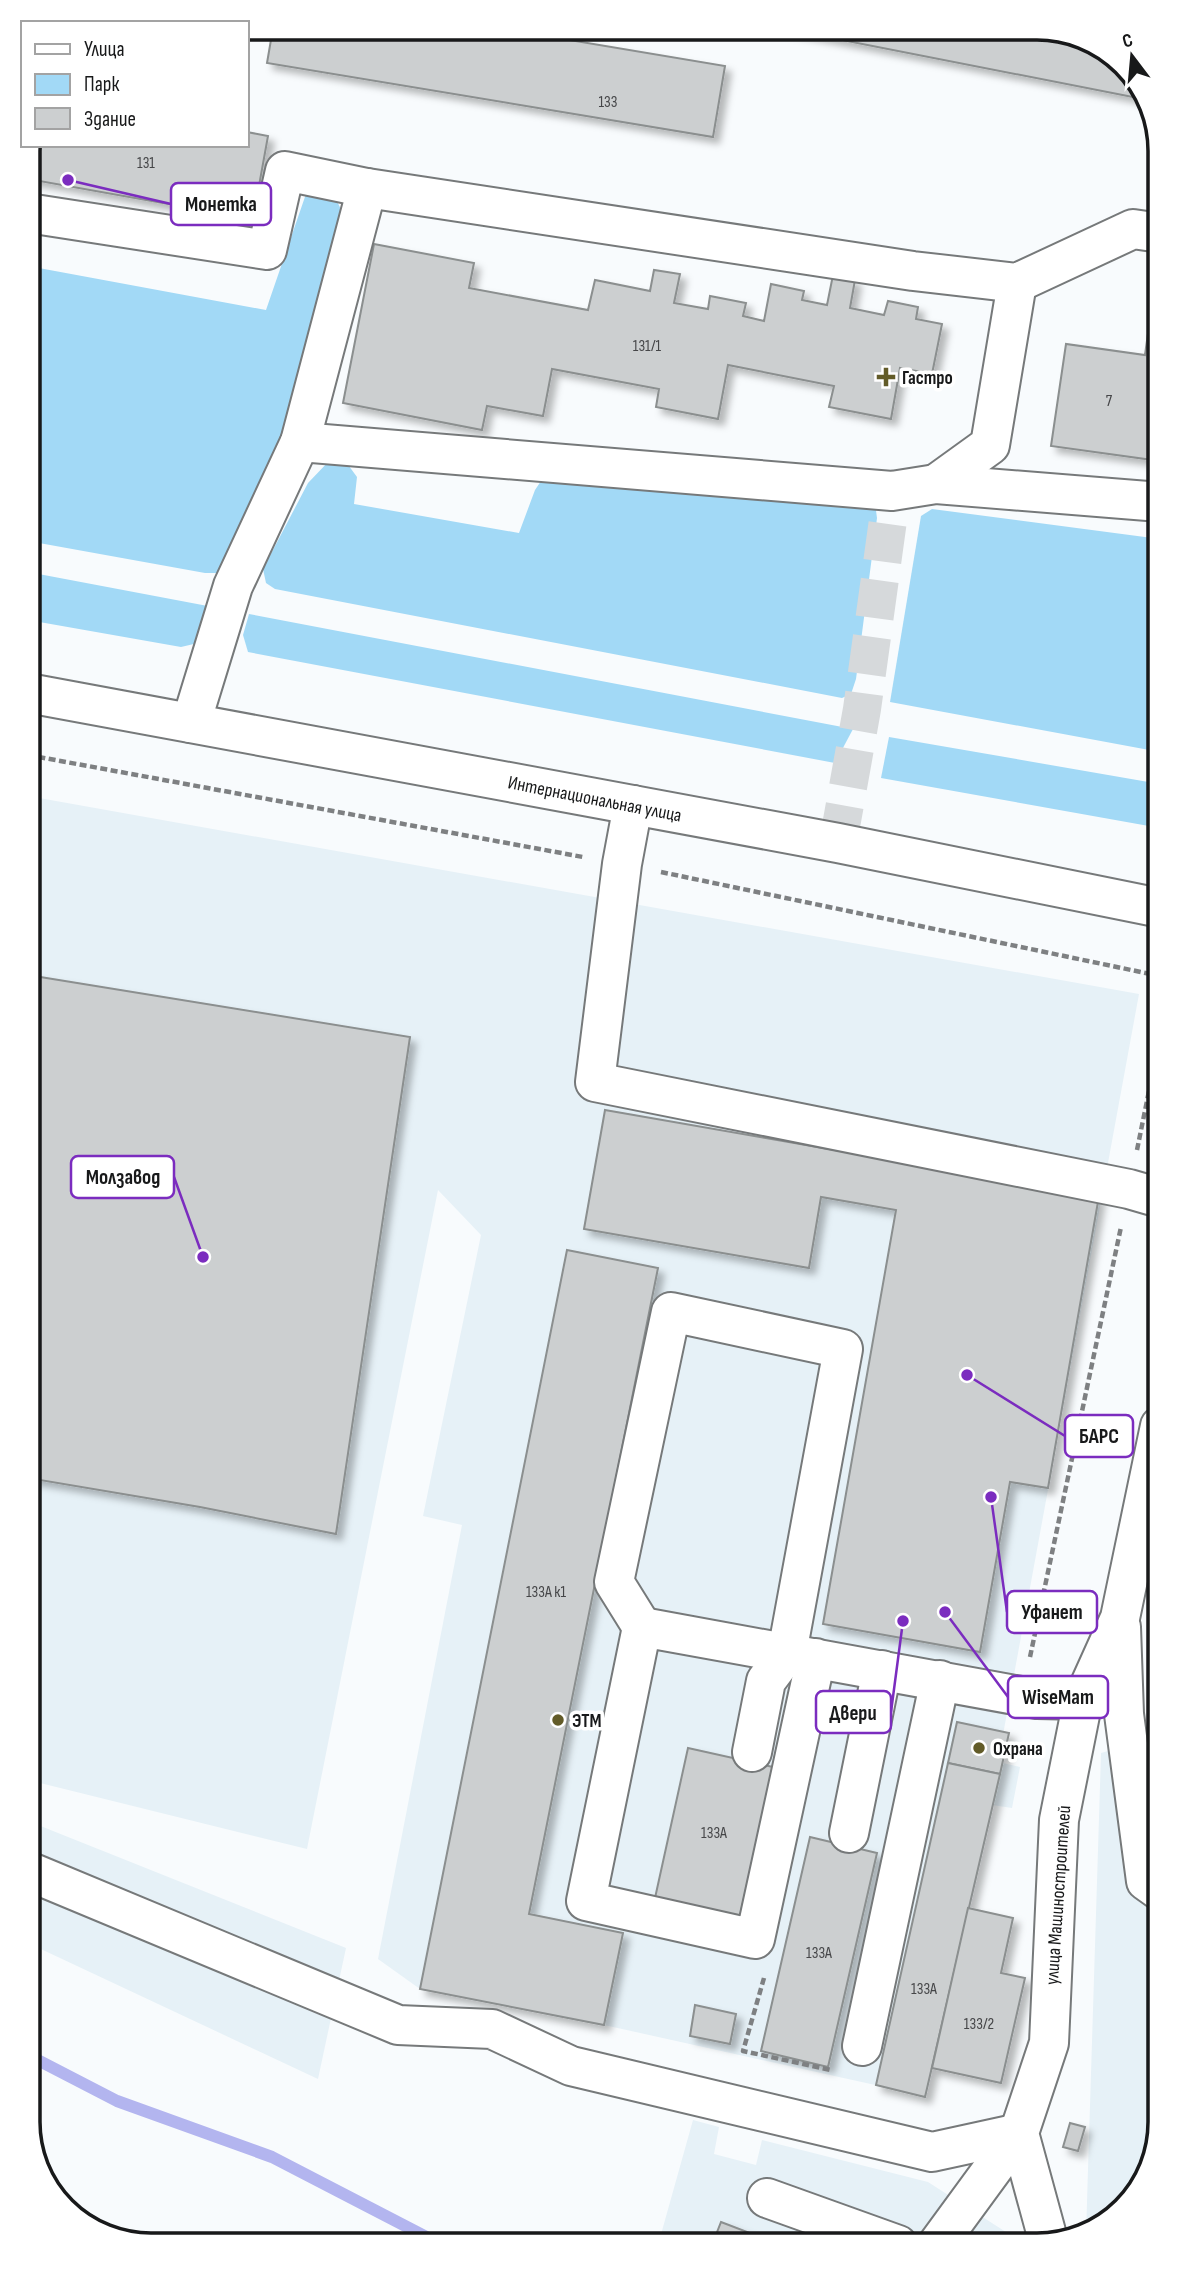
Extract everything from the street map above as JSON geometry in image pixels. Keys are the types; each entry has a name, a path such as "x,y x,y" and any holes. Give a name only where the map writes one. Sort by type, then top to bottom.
{"main road":[{"path":"40,215 267,250 285,171 366,188 913,271 1017,283 1133,229 1148,231"},
{"path":"191,723 233,586 300,442 366,188"},
{"path":"936,485 990,445 1017,283"},
{"path":"300,442 892,491 936,485 1148,501"},
{"name":"Интернациональная улица","path":"40,695 633,805 1148,906"},
{"path":"633,805 595,1082 1144,1193"},
{"path":"671,1312 843,1349 802,1656 755,1939 586,1901 642,1627 614,1583 671,1312"},
{"name":"улица Машиностроителей","path":"946,2233 1019,2133 1049,2043 1059,1820 1083,1700 1120,1618 1148,1484"},
{"path":"1120,1618 1124,1714 1148,1882"},
{"path":"642,1627 1050,1700 1083,1700"},
{"path":"752,1752 766,1681 802,1656"},
{"path":"849,1833 882,1670"},
{"path":"862,2046 940,1680"},
{"path":"40,1876 398,2025 492,2029 572,2066 932,2152 1019,2133 1046,2232"},
{"path":"767,2198 865,2233"}],"path":[{"path":"1027,1670 1144,1193 1148,1154"},
{"path":"755,1939 765,1976 743,2051 839,2072 862,2046"}],"shaded area":[{"path":"40,798 1139,994 998,1762 1020,1767 1012,1808 992,1805 925,2096 604,2025 420,1989 378,1959 462,1525 423,1516 481,1235 438,1190 307,1849 40,1783"},
{"path":"1148,1739 1148,2122 1144,2151 1129,2184 1110,2205 1086,2221 1101,1753"},
{"path":"40,1826 346,1948 318,2079 40,1949"},
{"path":"693,2120 719,2127 714,2154 756,2165 762,2140 928,2182 1007,2233 661,2233"}],"green space":[{"path":"307,191 335,197 346,220 295,419 226,573 205,573 40,543 40,268 266,310"},
{"path":"330,460 346,462 357,477 354,504 519,533 535,490 543,478 875,503 877,518 856,679 851,694 842,698 275,589 266,583 263,569 308,483"},
{"path":"932,509 1148,537 1148,750 890,702 921,516"},
{"path":"40,574 213,607 198,643 181,647 40,622"},
{"path":"249,614 853,729 835,763 248,652 243,635"},
{"path":"889,737 1148,782 1148,826 881,778"}],"building":[{"path":"271,40 570,40 725,66 713,137 267,63"},
{"path":"842,40 1044,40 1073,46 1097,59 1097,90"},
{"path":"1102,91 1130,91 1134,97"},
{"path":"248,132 268,136 253,219 40,181 40,147 248,147"},
{"path":"374,244 474,263 469,288 588,310 595,280 650,291 654,270 680,274 674,303 708,309 710,296 746,303 743,316 764,321 771,284 804,291 802,300 827,305 833,275 855,280 850,308 884,315 888,301 918,307 916,319 942,324 932,374 900,368 891,419 829,407 834,386 728,365 718,419 656,407 659,389 552,369 543,416 487,406 482,430 343,403"},
{"path":"1148,333 1148,459 1051,446 1066,344 1145,355"},
{"path":"40,977 410,1037 336,1534 200,1507 40,1480"},
{"path":"605,1110 1099,1196 1048,1488 1010,1482 980,1652 823,1624 896,1210 821,1197 809,1268 584,1229"},
{"path":"567,1250 658,1268 529,1914 623,1933 604,2025 420,1989"},
{"name":"Охрана","path":"957,1722 1009,1733 1000,1774 948,1763"},
{"path":"688,1748 773,1767 740,1916 655,1898"},
{"path":"948,1763 1000,1774 925,2097 876,2085"},
{"path":"810,1837 877,1853 828,2067 761,2051"},
{"path":"968,1908 1013,1918 1001,1973 1025,1978 1001,2083 932,2068"},
{"path":"695,2005 736,2014 730,2044 690,2036"},
{"path":"1070,2123 1085,2127 1078,2151 1063,2147"},
{"path":"721,2222 750,2233 717,2233"}],"waterway":[{"path":"40,2061 117,2101 272,2157 419,2233"}],"tunnel":[{"path":"838,843 862,709 892,491"}],"place":[{"name":"Монетка","path":"68,180"},
{"name":"Гастро","path":"886,377"},
{"name":"Молзавод","path":"203,1257"},
{"name":"БАРС","path":"967,1375"},
{"name":"Уфанет","path":"991,1497"},
{"name":"WiseMam","path":"945,1612"},
{"name":"Двери","path":"903,1621"},
{"name":"ЭТМ","path":"558,1720"},
{"name":"Охрана","path":"979,1748"}]}
